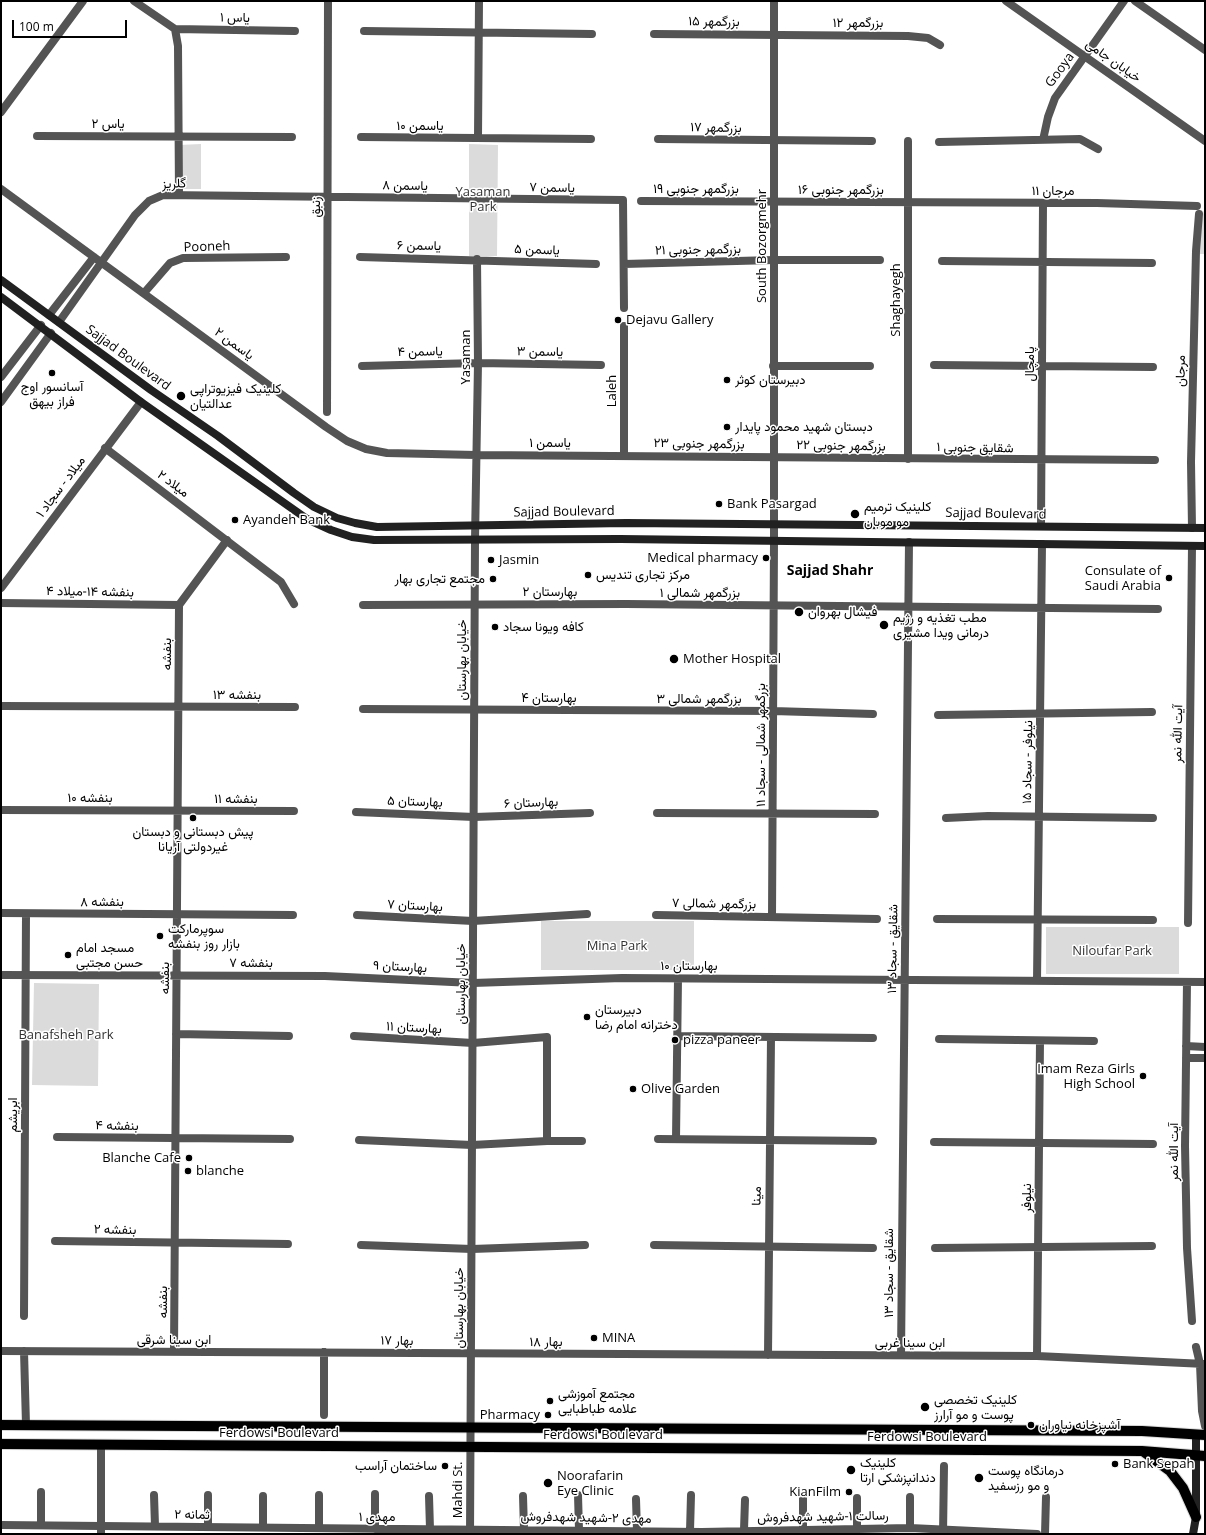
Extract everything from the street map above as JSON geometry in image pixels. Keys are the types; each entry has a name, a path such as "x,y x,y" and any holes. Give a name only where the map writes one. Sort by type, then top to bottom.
{"main road":[{"name":"Sajjad Boulevard","path":"1,280 314,507 337,518 377,527 475,525 774,524 1205,528"},
{"name":"Sajjad Boulevard","path":"1,297 41,325 141,402 307,519 352,537 374,540 620,539 1205,546"},
{"path":"41,325 49,315"},
{"path":"51,333 59,322"},
{"name":"Ferdowsi Boulevard","path":"1,1425 1142,1431 1201,1435"},
{"path":"1193,1534 1196,1517 1201,1435"},
{"name":"Ferdowsi Boulevard","path":"1,1444 1142,1451 1200,1456"},
{"path":"1142,1451 1170,1471 1184,1488 1196,1517"}],"street":[{"path":"1,112 83,1"},
{"path":"134,1 175,29 178,46 179,195"},
{"name":"زنبق","path":"327,412 328,1"},
{"path":"478,138 479,1"},
{"name":"South Bozorgmehr","path":"774,1 774,524"},
{"name":"خیابان جامی","path":"1006,1 1205,141"},
{"name":"Gooya","path":"1043,140 1055,98 1124,1"},
{"path":"1135,1 1202,48"},
{"name":"یاس ۱","path":"175,29 295,31"},
{"path":"364,31 592,34"},
{"name":"بزرگمهر ۱۵","path":"654,34 774,35"},
{"name":"بزرگمهر ۱۲","path":"774,35 908,36 928,38 940,45"},
{"name":"یاس ۲","path":"37,136 292,137"},
{"name":"یاسمن ۱۰","path":"361,137 591,138"},
{"name":"بزرگمهر ۱۷","path":"658,139 872,140"},
{"path":"939,142 1080,139 1098,149"},
{"name":"Shaghayegh","path":"908,141 908,459"},
{"name":"یاسمن ۲","path":"1,189 347,441 366,449 387,453 476,455"},
{"name":"گلریز","path":"59,322 135,215 148,201 163,195 328,197"},
{"name":"یاسمن ۸","path":"328,197 481,199"},
{"name":"یاسمن ۷","path":"481,199 623,200 624,264"},
{"name":"بزرگمهر جنوبی ۱۹","path":"641,201 774,202"},
{"name":"بزرگمهر جنوبی ۱۶","path":"774,202 908,202"},
{"name":"مرجان ۱۱","path":"908,202 1043,202 1198,210"},
{"name":"پامچال","path":"1041,526 1043,202"},
{"name":"مرجان","path":"1192,528 1192,438 1198,210"},
{"path":"49,315 94,257"},
{"name":"Pooneh","path":"144,293 162,270 170,263 183,258 286,257"},
{"name":"یاسمن ۶","path":"360,257 477,259"},
{"name":"یاسمن ۵","path":"477,259 596,264"},
{"name":"Yasaman","path":"475,525 478,363 477,259"},
{"name":"بزرگمهر جنوبی ۲۱","path":"624,264 774,260 880,260"},
{"path":"942,262 1152,263"},
{"path":"624,264 624,308"},
{"path":"1,377 41,325"},
{"name":"Laleh","path":"624,326 624,455"},
{"path":"1,402 51,333"},
{"name":"یاسمن ۳","path":"478,363 601,365"},
{"name":"یاسمن ۴","path":"362,366 478,363"},
{"path":"934,365 1153,367"},
{"path":"773,366 870,366"},
{"name":"میلاد - سجاد ۱","path":"1,588 141,402"},
{"name":"میلاد ۲","path":"105,448 281,582 294,604"},
{"name":"یاسمن ۱","path":"476,455 624,455"},
{"name":"بزرگمهر جنوبی ۲۳","path":"624,455 773,457"},
{"name":"بزرگمهر جنوبی ۲۲","path":"773,457 908,459"},
{"name":"شقایق جنوبی ۱","path":"908,459 1042,461 1155,460"},
{"name":"بزرگمهر شمالی - سجاد ۱۱","path":"772,917 774,524"},
{"name":"خیابان بهارستان","path":"471,1447 475,525"},
{"path":"179,605 227,540"},
{"name":"شقایق - سجاد ۱۳","path":"900,1355 909,542"},
{"name":"نیلوفر - سجاد ۱۵","path":"1037,981 1042,544"},
{"name":"آیت الله نمر","path":"1188,923 1192,546"},
{"name":"بنفشه ۱۴-میلاد ۴","path":"1,604 179,605"},
{"name":"بهارستان ۲","path":"363,605 626,604"},
{"name":"بزرگمهر شمالی ۱","path":"626,604 1158,609"},
{"name":"بنفشه","path":"174,1352 179,605"},
{"name":"بنفشه ۱۳","path":"1,706 295,708"},
{"name":"بهارستان ۴","path":"364,709 624,710"},
{"name":"بزرگمهر شمالی ۳","path":"624,710 873,714"},
{"path":"938,715 1040,712 1152,712"},
{"name":"بنفشه ۱۰","path":"2,810 178,811"},
{"name":"بنفشه ۱۱","path":"178,811 294,812"},
{"name":"بهارستان ۵","path":"356,812 474,817"},
{"name":"بهارستان ۶","path":"474,817 590,813"},
{"path":"656,813 875,814"},
{"path":"946,818 988,816 1153,818"},
{"name":"بنفشه ۸","path":"1,913 293,915"},
{"name":"ابریشم","path":"24,1316 26,914"},
{"name":"بهارستان ۷","path":"357,915 473,920 588,914"},
{"name":"بزرگمهر شمالی ۷","path":"656,915 877,920"},
{"path":"937,919 1153,920"},
{"name":"بنفشه ۷","path":"1,975 325,976"},
{"name":"بهارستان ۹","path":"325,976 473,983"},
{"name":"بهارستان ۱۰","path":"473,983 622,978 1205,982"},
{"path":"676,1139 678,978"},
{"name":"آیت الله نمر","path":"1187,982 1187,1248 1192,1321"},
{"path":"176,1034 290,1036"},
{"name":"بهارستان ۱۱","path":"354,1036 473,1043 547,1037 547,1140"},
{"path":"678,1036 873,1038"},
{"name":"مینا","path":"768,1355 771,1037"},
{"path":"939,1039 1094,1041"},
{"name":"نیلوفر","path":"1037,1356 1040,1041"},
{"path":"1186,1046 1205,1047"},
{"path":"1186,1058 1205,1058"},
{"name":"بنفشه ۴","path":"57,1137 290,1139"},
{"path":"658,1139 873,1141"},
{"path":"359,1140 472,1145 547,1140 582,1141"},
{"path":"934,1142 1153,1144"},
{"name":"بنفشه ۲","path":"55,1241 288,1244"},
{"path":"361,1244 472,1249 585,1245"},
{"path":"654,1245 873,1248"},
{"path":"935,1248 1152,1246"},
{"path":"1196,1347 1202,1364 1204,1425 1201,1435"},
{"name":"ابن سینا شرقی","path":"1,1351 324,1352"},
{"path":"24,1351 26,1425"},
{"path":"324,1352 324,1415"},
{"name":"بهار ۱۷","path":"324,1352 471,1354"},
{"name":"بهار ۱۸","path":"471,1354 620,1354"},
{"name":"ابن سینا غربی","path":"620,1354 1037,1356 1202,1364"},
{"path":"101,1445 101,1530"},
{"name":"Mahdi St.","path":"470,1532 471,1447"},
{"path":"943,1532 944,1466"},
{"path":"41,1492 41,1525"},
{"path":"375,1494 375,1529"},
{"path":"154,1495 154,1526"},
{"path":"319,1495 319,1528"},
{"path":"578,1495 579,1530"},
{"path":"690,1531 691,1495"},
{"path":"208,1496 208,1527"},
{"path":"263,1496 263,1528"},
{"path":"430,1496 430,1529"},
{"path":"523,1496 524,1530"},
{"path":"910,1497 910,1528"},
{"path":"1045,1534 1046,1497"},
{"path":"803,1498 803,1529"},
{"path":"856,1528 857,1498"},
{"path":"636,1499 637,1531"},
{"path":"744,1530 745,1500"},
{"name":"ثمانه ۲","path":"1,1525 41,1525 101,1530 154,1526 263,1528 283,1531"},
{"name":"مهدی ۱","path":"283,1531 319,1528 430,1529 470,1532"},
{"name":"رسالت ۱-شهید شهدفروش","path":"702,1533 744,1530 910,1528 943,1532 1037,1534"},
{"name":"مهدی ۲-شهید شهدفروش","path":"470,1532 579,1530 690,1531 702,1533"}],"green space":[{"path":"201,144 201,189 180,189 179,145"},
{"name":"Yasaman Park","path":"469,144 498,145 497,256 469,256"},
{"path":"1205,206 1205,254 1198,254 1201,223"},
{"name":"Mina Park","path":"541,921 694,921 694,970 541,970"},
{"name":"Niloufar Park","path":"1046,927 1179,927 1179,974 1046,974"},
{"name":"Banafsheh Park","path":"34,983 99,984 98,1086 32,1085"}],"place":[{"name":"Dejavu Gallery","path":"618,320"},
{"name":"آسانسور اوج فراز بیهق","path":"52,373"},
{"name":"دبیرستان کوثر","path":"727,380"},
{"name":"کلینیک فیزیوتراپی عدالتیان","path":"181,396"},
{"name":"دبستان شهید محمود پایدار","path":"727,427"},
{"name":"Bank Pasargad","path":"719,504"},
{"name":"کلینیک ترمیم مو موبان","path":"855,514"},
{"name":"Ayandeh Bank","path":"235,520"},
{"name":"Medical pharmacy","path":"766,558"},
{"name":"Jasmin","path":"491,560"},
{"name":"مرکز تجاری تندیس","path":"588,575"},
{"name":"Consulate of Saudi Arabia","path":"1169,578"},
{"name":"مجتمع تجاری بهار","path":"493,579"},
{"name":"فیشال بهروان","path":"799,612"},
{"name":"مطب تغذیه و رژیم درمانی ویدا مشیری","path":"884,625"},
{"name":"کافه ویونا سجاد","path":"495,627"},
{"name":"Mother Hospital","path":"674,659"},
{"name":"پیش دبستانی و دبستان غیردولتی آریانا","path":"193,818"},
{"name":"سوپرمارکت بازار روز بنفشه","path":"160,936"},
{"name":"مسجد امام حسن مجتبی","path":"68,955"},
{"name":"دبیرستان دخترانه امام رضا","path":"587,1017"},
{"name":"pizza paneer","path":"675,1040"},
{"name":"Imam Reza Girls High School","path":"1143,1076"},
{"name":"Olive Garden","path":"633,1089"},
{"name":"Blanche Cafe","path":"189,1158"},
{"name":"blanche","path":"188,1171"},
{"name":"MINA","path":"594,1338"},
{"name":"مجتمع آموزشی علامه طباطبایی","path":"550,1401"},
{"name":"کلینیک تخصصی پوست و مو آرارز","path":"925,1407"},
{"name":"Pharmacy","path":"548,1415"},
{"name":"آشپزخانه نیاوران","path":"1031,1425"},
{"name":"Bank Sepah","path":"1115,1464"},
{"name":"ساختمان آراسب","path":"445,1466"},
{"name":"کلینیک دندانپزشکی ارتا","path":"851,1470"},
{"name":"درمانگاه پوست و مو رزسفید","path":"979,1478"},
{"name":"Noorafarin Eye Clinic","path":"548,1483"},
{"name":"KianFilm","path":"849,1492"}],"district":[{"name":"Sajjad Shahr","path":"830,571"}]}
